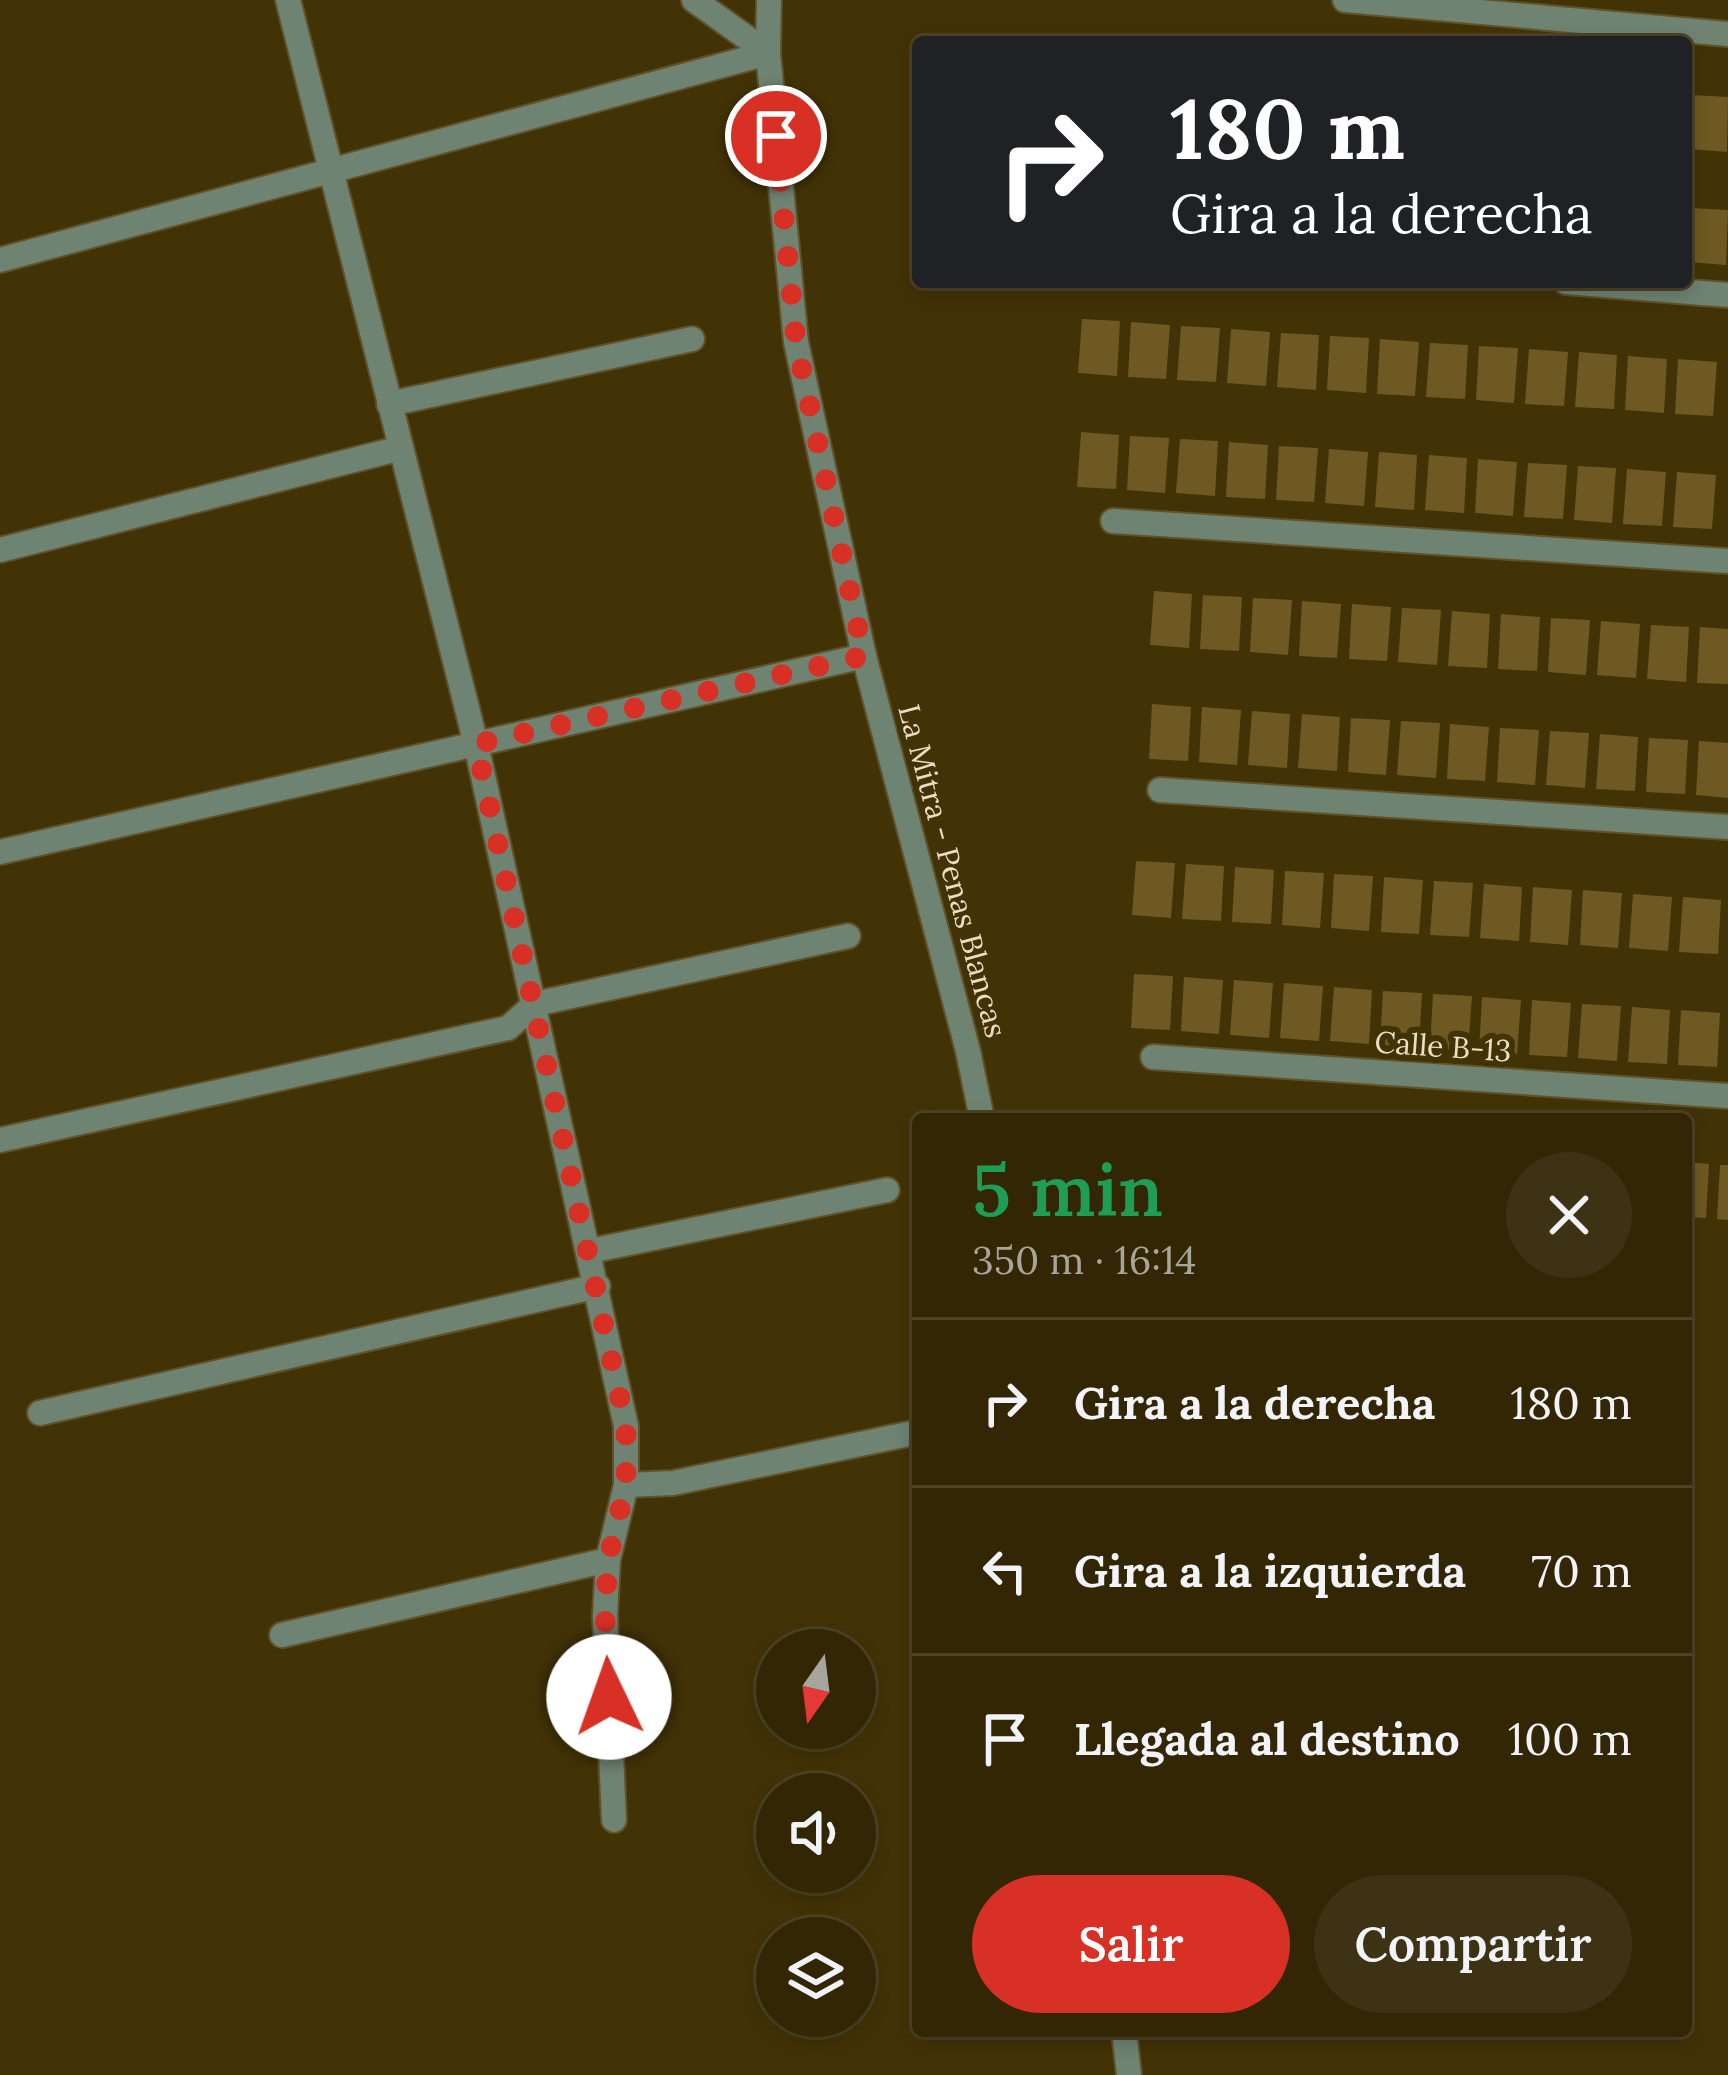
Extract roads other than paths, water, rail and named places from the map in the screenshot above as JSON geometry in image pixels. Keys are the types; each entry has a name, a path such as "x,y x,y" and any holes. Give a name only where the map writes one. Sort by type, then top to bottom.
{"street":[{"path":"288,0 476,744 626,1426 626,1485 608,1560 605,1616 614,1820"},
{"path":"694,0 769,53"},
{"name":"La Mitra - Penas Blancas","path":"770,0 769,53 796,342 864,656 981,1113"},
{"path":"1345,0 1728,34"},
{"path":"0,260 769,53"},
{"path":"1641,288 1728,295"},
{"path":"389,404 692,339"},
{"path":"0,550 401,448"},
{"path":"1113,521 1728,562"},
{"path":"0,852 864,656"},
{"path":"1160,790 1728,827"},
{"path":"0,1140 508,1028 535,1004 848,936"},
{"name":"Calle B-13","path":"1153,1057 1728,1096"},
{"path":"590,1251 887,1190"},
{"path":"40,1413 598,1286"},
{"path":"626,1485 673,1483 912,1433"},
{"path":"282,1635 608,1560"},
{"path":"1125,2037 1129,2075"}]}
